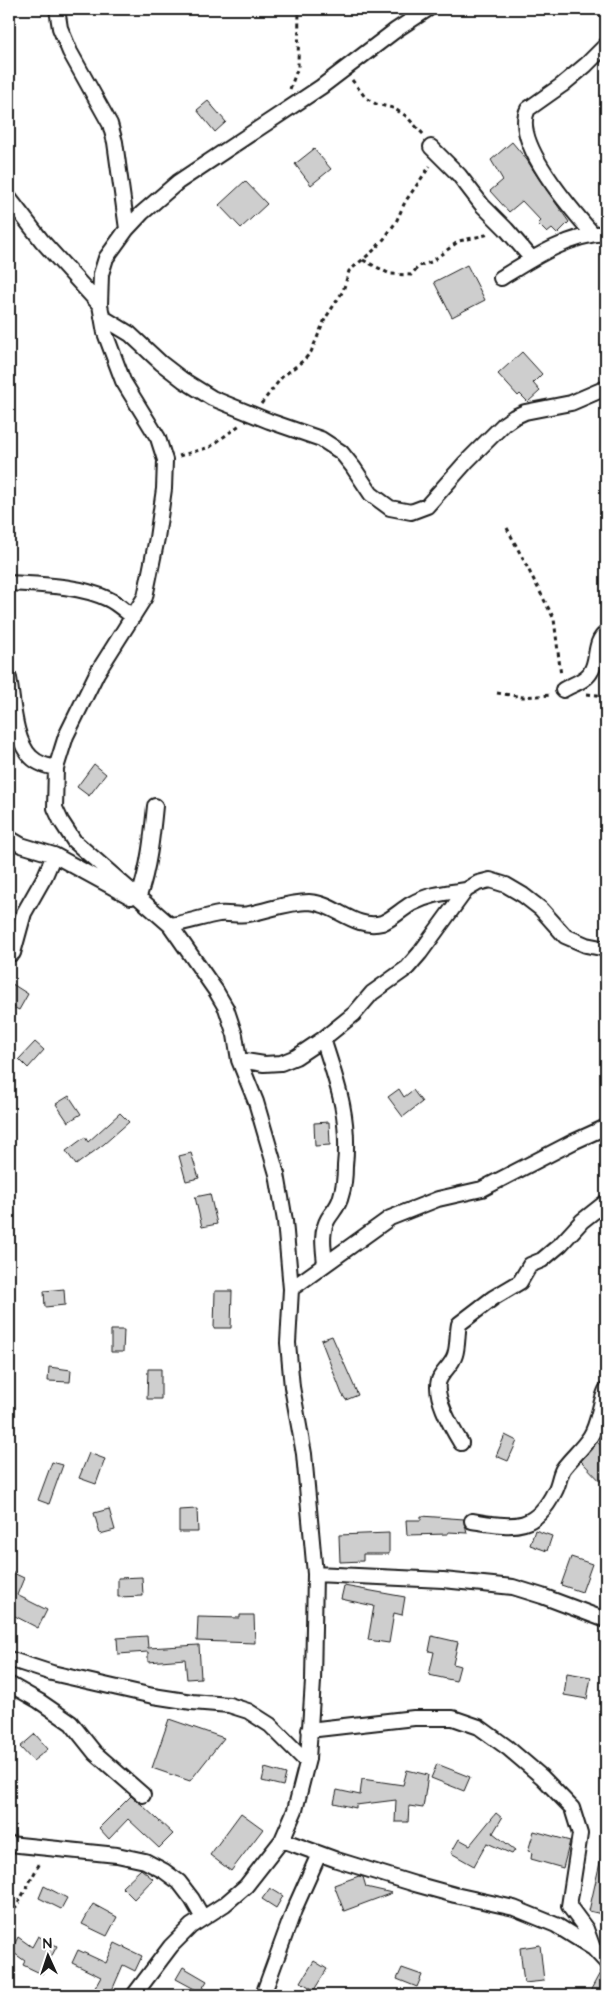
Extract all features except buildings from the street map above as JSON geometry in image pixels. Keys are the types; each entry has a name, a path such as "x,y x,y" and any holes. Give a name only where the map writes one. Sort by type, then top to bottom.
{"street":[{"path":"58,9 60,28 70,52 110,124 115,142 127,229"},
{"path":"134,1995 171,1946 191,1926 225,1904 246,1886 282,1840 295,1810 307,1762 310,1730 316,1574 304,1454 292,1387 288,1343 291,1289 285,1220 277,1174 256,1102 240,1060 235,1035 226,1008 170,925 74,841 55,808 56,768 66,736 97,673 145,597 158,538 164,489 165,460 158,438 123,381 112,357 101,311 102,274 106,258 127,229 142,213 178,182 282,113 428,9"},
{"path":"501,278 557,246 599,233 551,180 530,148 525,127 525,115 528,109 586,66 606,45"},
{"path":"431,147 459,175 482,205 532,259"},
{"path":"9,198 42,241 101,311 130,334 161,363 183,380 212,398 252,415 321,439 341,452 370,494 390,508 411,512 427,506 466,462 514,416 525,412 570,404 606,388"},
{"path":"9,583 60,586 90,592 109,600 133,617"},
{"path":"563,690 588,676 592,670 599,639 606,633"},
{"path":"9,678 13,734 30,757 43,765 56,768"},
{"path":"143,900 155,806"},
{"path":"9,838 20,845 54,855 112,887 143,900"},
{"path":"13,953 24,913 45,876 54,855"},
{"path":"170,925 221,914 248,915 274,907 310,902 322,904 356,921 369,924 382,923 428,895 466,890 478,883 490,880 506,885 524,895 541,910 564,936 586,945 606,949"},
{"path":"240,1060 264,1064 281,1063 296,1057 323,1039 354,1014 372,993 407,968 466,890"},
{"path":"323,1039 341,1094 346,1120 342,1196 336,1210 328,1220 324,1232 325,1264"},
{"path":"291,1289 390,1218 438,1199 482,1189 606,1127"},
{"path":"461,1443 453,1430 436,1388 439,1378 449,1367 455,1354 459,1324 494,1298 520,1282 530,1265 542,1260 561,1244 582,1221 606,1202"},
{"path":"472,1521 523,1525 532,1521 548,1505 557,1488 563,1469 590,1437 606,1390"},
{"path":"316,1574 434,1579 513,1587 606,1620"},
{"path":"9,1659 52,1673 152,1696 229,1705 248,1712 270,1725 307,1762"},
{"path":"9,1684 39,1701 70,1723 95,1753 143,1795"},
{"path":"310,1730 414,1718 453,1718 479,1727 508,1748 542,1777 572,1808 580,1834 569,1906 556,1926"},
{"path":"282,1840 319,1854 415,1884 514,1908 556,1926 593,1948 606,1962"},
{"path":"9,1844 117,1855 145,1861 179,1882 203,1918"},
{"path":"263,1995 294,1910 319,1854"},
{"path":"569,1906 586,1929 593,1948"}],"path":[{"path":"282,113 298,67 300,9"},
{"path":"165,460 210,447 252,415 282,377 304,360 311,352 325,319 343,291 349,271 384,239 396,222 405,202 432,162 431,147 422,131 406,116 393,108 376,104 366,98 343,70"},
{"path":"362,260 390,274 410,275 419,266 431,262 459,241 506,229"},
{"path":"507,528 554,619 563,690"},
{"path":"9,1916 16,1907 47,1849"}]}
